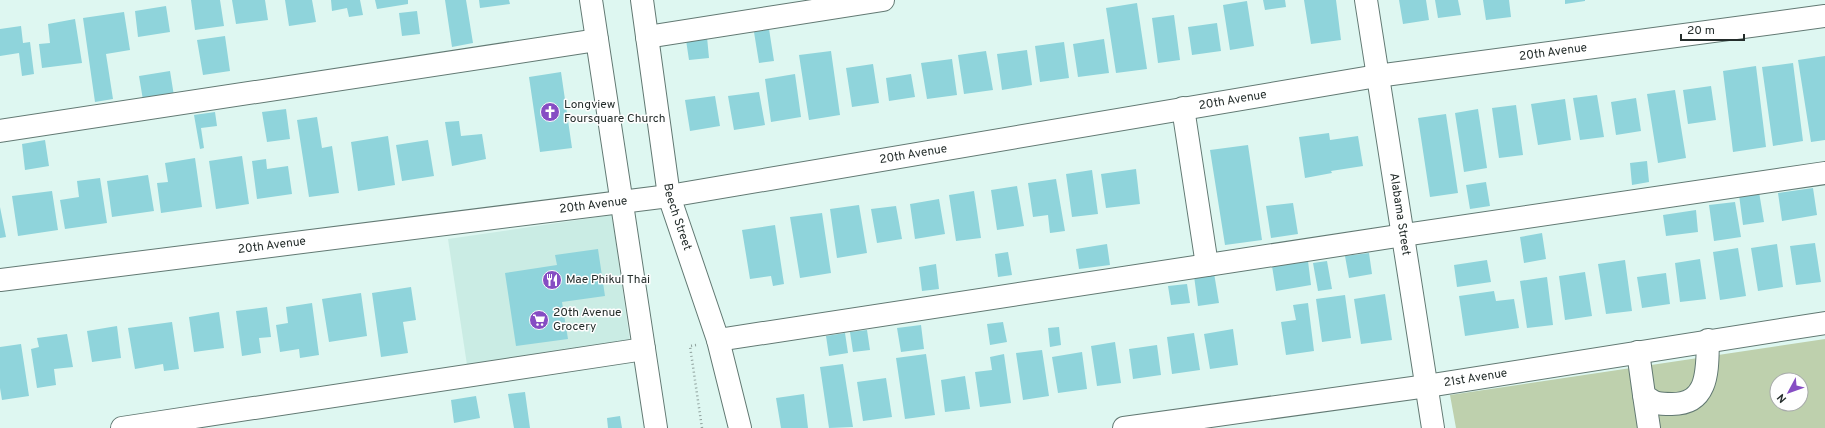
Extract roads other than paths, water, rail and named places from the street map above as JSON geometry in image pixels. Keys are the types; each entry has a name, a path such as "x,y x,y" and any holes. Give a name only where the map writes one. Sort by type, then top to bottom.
{"street":[{"path":"591,0 656,428"},
{"name":"Beech Street","path":"642,0 669,196 718,340 740,428"},
{"path":"647,36 883,0"},
{"name":"Alabama Street","path":"1366,0 1433,428"},
{"name":"20th Avenue","path":"0,280 669,196 1377,76 1825,16"},
{"path":"0,131 597,40"},
{"path":"1183,108 1207,265"},
{"path":"718,340 1404,235 1825,173"},
{"name":"21st Avenue","path":"1124,428 1427,386 1708,340 1825,323"},
{"path":"1644,395 1656,404 1681,404 1699,394 1707,377 1708,340"},
{"path":"122,428 644,349"},
{"path":"1638,352 1649,428"}],"place":[{"name":"Longview Foursquare Church","path":"550,112"},
{"name":"Mae Phikul Thai","path":"552,280"},
{"name":"20th Avenue Grocery","path":"539,320"}]}
